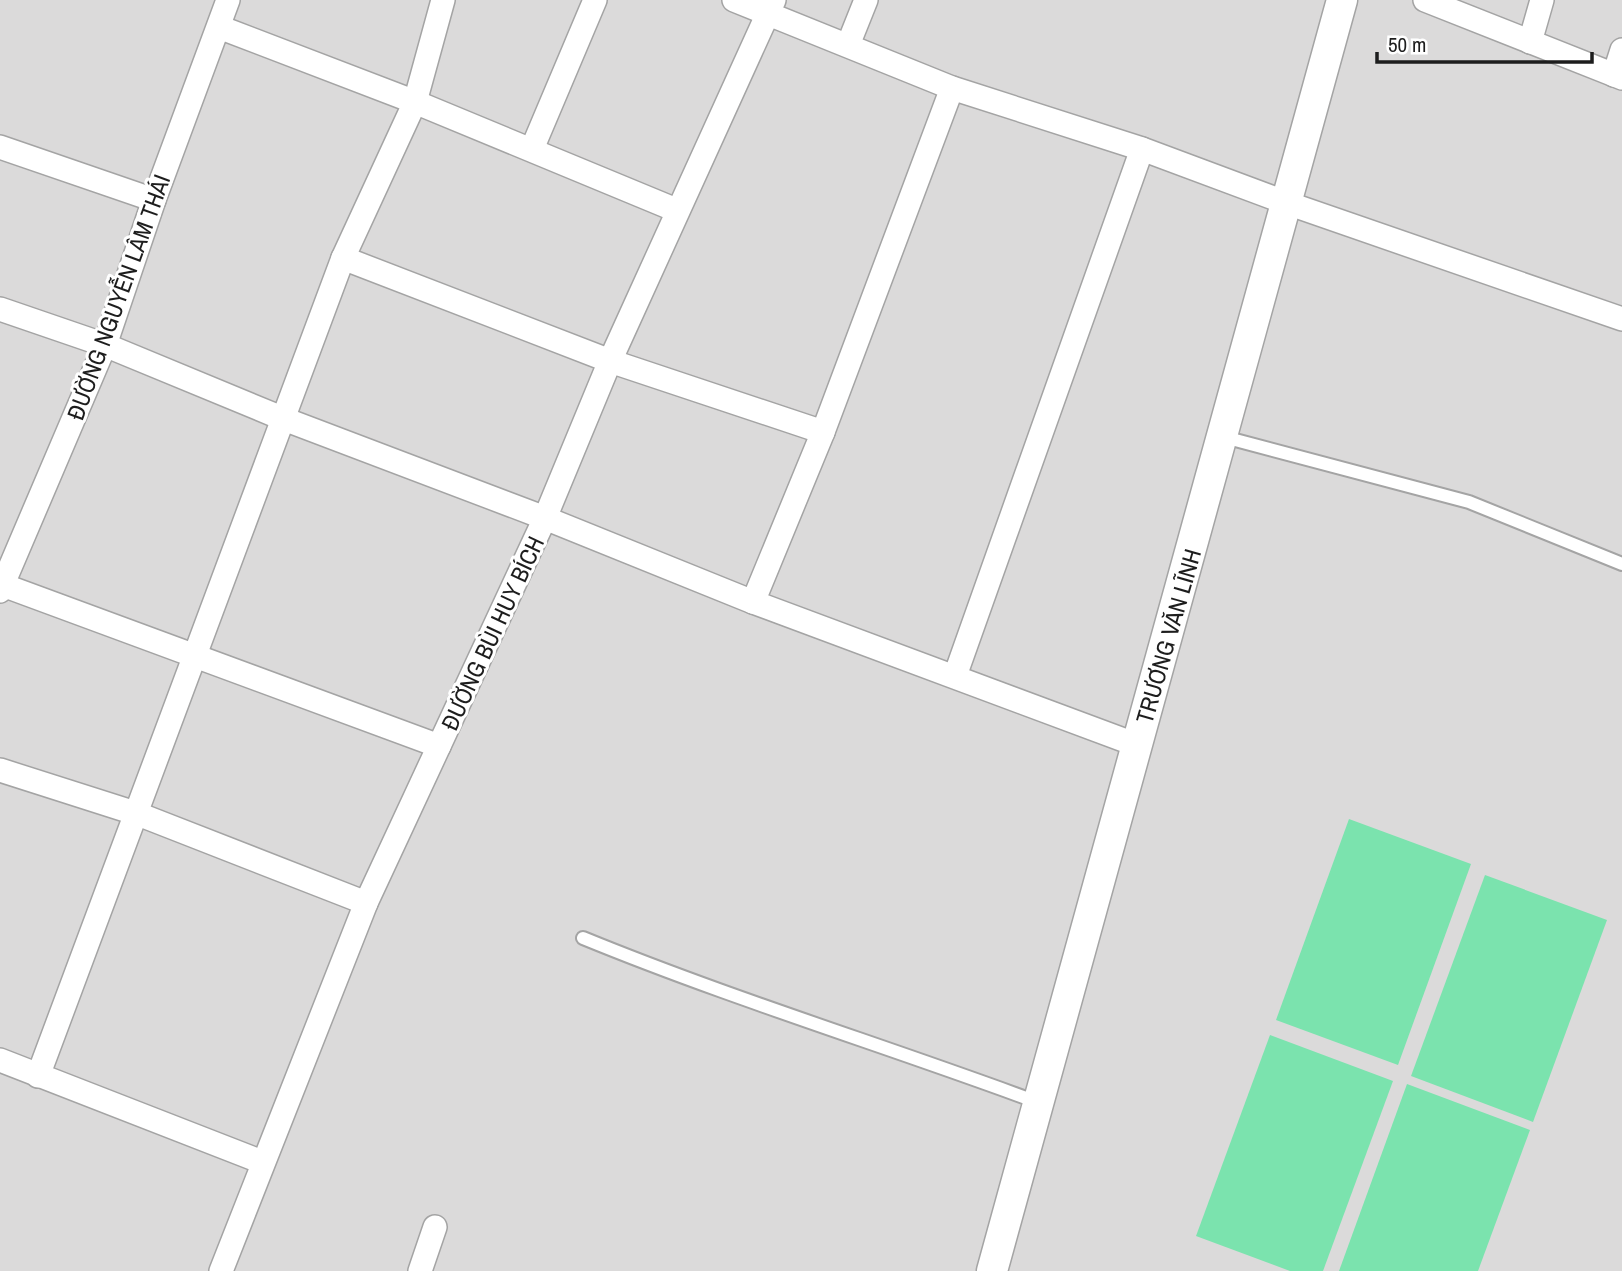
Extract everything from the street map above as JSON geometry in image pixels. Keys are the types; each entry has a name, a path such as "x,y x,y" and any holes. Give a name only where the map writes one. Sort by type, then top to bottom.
{"street":[{"name":"ĐƯỜNG NGUYỄN LÂM THÁI","path":"1,587 105,345 154,200 228,0"},
{"path":"38,1076 138,814 343,258 415,102 443,0"},
{"path":"532,149 595,0"},
{"path":"734,0 771,7 848,45 952,88 1142,149 1287,203 1622,319"},
{"path":"848,45 866,0"},
{"name":"TRƯƠNG VĂN LĨNH","path":"992,1271 1224,437 1342,0"},
{"path":"1530,42 1542,0"},
{"path":"1428,1 1618,77 1622,50"},
{"name":"ĐƯỜNG BÙI HUY BÍCH","path":"220,1271 366,903 545,518 676,210 771,7"},
{"path":"219,27 415,102 676,210"},
{"path":"753,602 823,432 952,88"},
{"path":"0,147 154,200"},
{"path":"955,676 1142,149"},
{"path":"343,258 610,361 823,432"},
{"path":"0,309 105,345 284,419 545,518 753,602 1137,746"},
{"path":"1,587 197,654 439,746"},
{"path":"0,770 138,814 366,903"},
{"path":"0,1060 262,1162"},
{"path":"420,1271 435,1227"}],"lane":[{"path":"1224,437 1469,502 1622,564"},
{"path":"583,938 749,1002 877,1043 1037,1102"}],"shaded area":[{"path":"0,0 1622,0 1622,1271 0,1271"}],"green space":[{"path":"1349,819 1471,864 1398,1065 1276,1020"},
{"path":"1485,875 1607,920 1533,1122 1411,1076"},
{"path":"1270,1035 1393,1081 1323,1271 1290,1271 1196,1236"},
{"path":"1407,1084 1530,1130 1478,1271 1339,1271"}]}
